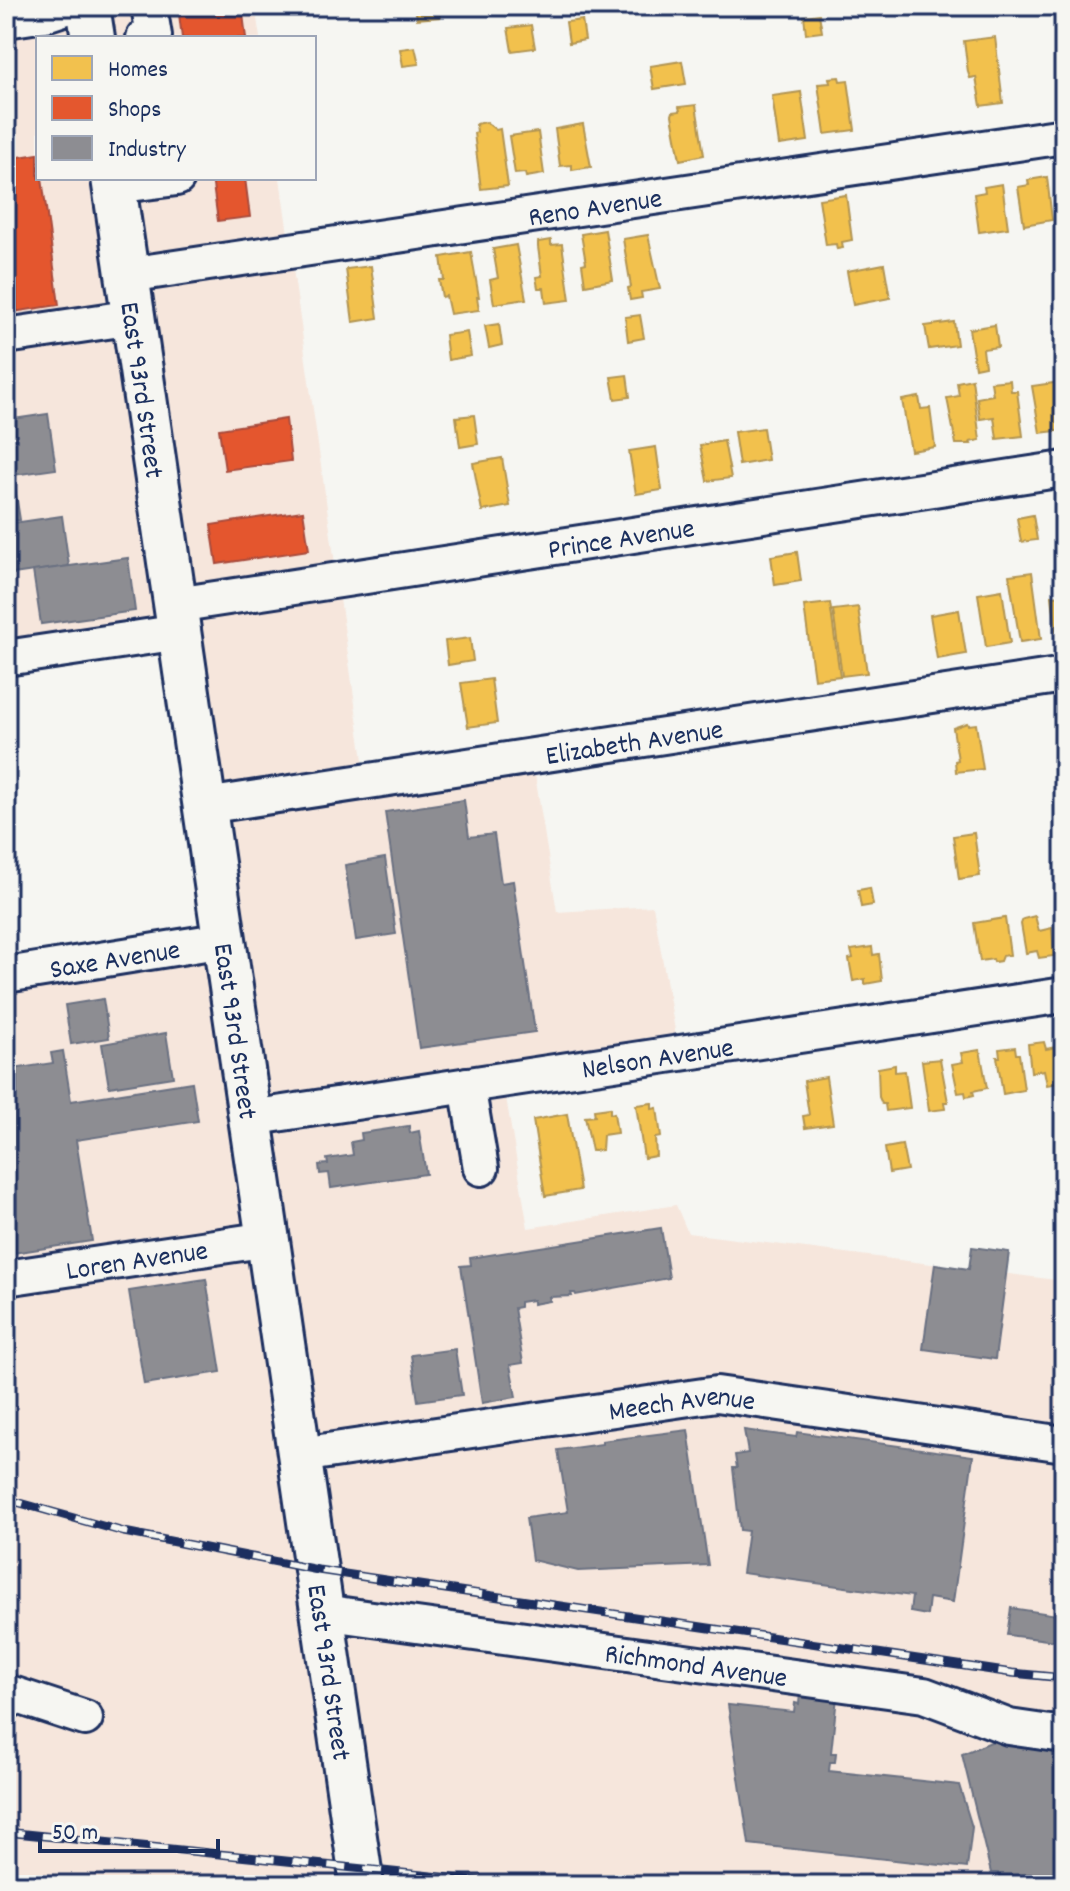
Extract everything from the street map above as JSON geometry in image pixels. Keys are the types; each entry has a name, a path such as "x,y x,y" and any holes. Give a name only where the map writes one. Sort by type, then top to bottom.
{"main road":[{"path":"88,6 93,36"},
{"name":"East 93rd Street","path":"114,182 362,1885"}],"street":[{"path":"6,20 45,14 69,6"},
{"path":"149,6 154,36"},
{"name":"Reno Avenue","path":"128,275 1064,136"},
{"path":"114,182 179,184"},
{"path":"6,336 134,317"},
{"name":"Prince Avenue","path":"6,658 178,618 1064,469"},
{"name":"Elizabeth Avenue","path":"205,806 1064,675"},
{"name":"Saxe Avenue","path":"6,975 224,940"},
{"name":"Nelson Avenue","path":"250,1118 1064,995"},
{"path":"467,1085 481,1168"},
{"name":"Loren Avenue","path":"6,1278 268,1239"},
{"name":"Meech Avenue","path":"300,1455 717,1394 1064,1444"},
{"name":"Richmond Avenue","path":"322,1612 924,1695 1009,1727 1064,1735"},
{"path":"6,1692 85,1718"}],"shaded area":[{"path":"6,6 255,6 260,36 36,36 36,180 280,180 366,781 532,756 557,912 653,906 679,1053 503,1080 528,1228 676,1205 688,1233 1064,1281 1064,1885 6,1885 6,975 224,940 180,632 14,657 6,604"}],"building: Homes":[{"path":"415,6 439,6 440,17 417,19"},
{"path":"819,14 822,32 806,34 804,16"},
{"path":"582,20 585,40 569,43 566,22"},
{"path":"531,25 535,48 512,51 508,28"},
{"path":"995,37 1003,103 981,106 976,77 970,78 968,72 964,41"},
{"path":"415,47 419,64 403,66 400,49"},
{"path":"682,61 686,84 654,89 650,66"},
{"path":"839,77 840,81 848,80 855,130 825,134 818,84 830,83 829,78"},
{"path":"801,92 808,141 779,145 772,96"},
{"path":"696,105 704,155 680,160 672,115 680,111 679,107"},
{"path":"486,122 496,130 500,129 508,186 481,189 474,133 477,132 476,124"},
{"path":"583,124 591,167 572,170 572,165 560,166 555,129"},
{"path":"538,132 544,174 526,177 525,173 515,174 509,136"},
{"path":"1047,177 1052,220 1024,225 1018,187 1029,185 1028,180"},
{"path":"1002,184 1008,228 979,232 974,194 985,192 984,187"},
{"path":"846,195 852,240 842,242 843,248 837,249 836,244 826,245 819,199"},
{"path":"605,230 613,280 585,285 582,264 586,263 581,234"},
{"path":"648,235 660,289 641,292 642,298 630,300 628,288 631,287 623,239"},
{"path":"551,240 551,245 562,244 570,300 546,303 544,288 538,288 536,277 542,276 538,242"},
{"path":"516,245 526,299 494,304 490,280 498,278 493,249"},
{"path":"471,252 479,310 450,314 439,280 444,280 441,257"},
{"path":"884,264 890,298 853,305 847,271"},
{"path":"371,266 378,318 353,322 346,269"},
{"path":"640,315 644,338 628,341 625,317"},
{"path":"954,322 957,345 929,349 925,326"},
{"path":"499,324 502,345 489,348 485,326"},
{"path":"995,325 998,347 983,349 985,366 975,368 969,329"},
{"path":"467,332 471,356 448,360 445,335"},
{"path":"627,375 630,397 615,399 611,377"},
{"path":"972,379 980,440 971,444 956,444 947,398 959,396 957,382"},
{"path":"1010,380 1011,391 1017,391 1023,436 997,439 994,417 980,419 977,398 993,395 991,382"},
{"path":"1061,382 1064,430 1040,433 1032,386"},
{"path":"919,397 921,409 930,408 935,447 911,451 902,400"},
{"path":"474,415 478,444 460,447 456,417"},
{"path":"763,428 768,460 739,465 734,432"},
{"path":"724,441 731,478 707,481 700,445"},
{"path":"656,447 662,490 636,494 629,451"},
{"path":"502,458 510,506 482,511 473,463"},
{"path":"1033,515 1037,540 1021,542 1017,518"},
{"path":"797,552 801,581 775,585 771,556"},
{"path":"1032,572 1041,639 1020,642 1009,575"},
{"path":"1002,590 1010,643 986,647 978,594"},
{"path":"1064,595 1064,647 1058,647 1052,596"},
{"path":"830,603 840,676 814,679 804,606"},
{"path":"858,607 867,673 842,676 833,610"},
{"path":"959,610 966,654 937,659 930,615"},
{"path":"470,638 473,661 448,665 445,641"},
{"path":"491,679 497,723 468,727 461,683"},
{"path":"967,723 976,724 983,769 956,772 955,761 958,760 953,728"},
{"path":"974,833 980,876 959,879 953,836"},
{"path":"870,888 873,905 861,907 858,890"},
{"path":"1035,916 1039,931 1052,928 1054,956 1039,958 1037,951 1026,953 1021,924 1023,919"},
{"path":"1005,918 1010,955 1002,956 1000,961 980,961 974,923"},
{"path":"872,947 873,955 879,954 882,981 865,984 865,979 853,981 849,959 853,958 851,950"},
{"path":"1044,1042 1046,1049 1056,1047 1061,1083 1047,1085 1044,1070 1031,1072 1028,1044"},
{"path":"1015,1047 1016,1054 1019,1054 1024,1090 1003,1094 997,1057 1000,1057 999,1049"},
{"path":"980,1050 987,1088 973,1091 974,1095 966,1097 965,1092 958,1093 952,1064 963,1062 961,1053"},
{"path":"940,1059 948,1102 944,1102 945,1109 929,1111 922,1061"},
{"path":"895,1065 895,1072 905,1071 910,1108 886,1111 879,1097 878,1068"},
{"path":"826,1077 833,1124 805,1128 803,1116 809,1115 804,1081"},
{"path":"652,1103 652,1109 657,1108 661,1137 655,1138 656,1156 644,1158 636,1105"},
{"path":"610,1108 610,1114 614,1113 617,1133 603,1135 602,1150 592,1151 585,1117 595,1116 594,1110"},
{"path":"567,1114 580,1190 545,1196 533,1120"},
{"path":"902,1145 907,1170 889,1173 885,1148"}],"building: Shops":[{"path":"178,6 242,6 246,36 182,36"},
{"path":"36,154 36,180 42,180 59,305 6,313 6,159"},
{"path":"212,180 245,180 250,217 218,221"},
{"path":"286,419 291,461 225,470 219,429"},
{"path":"303,511 309,550 217,564 211,525"}],"building: Industry":[{"path":"48,414 56,469 13,475 20,520 6,522 6,420"},
{"path":"62,516 69,566 6,575 6,524"},
{"path":"128,558 135,611 41,624 33,571"},
{"path":"464,800 469,837 494,834 501,883 513,881 535,1032 419,1048 385,812"},
{"path":"385,858 396,934 356,940 345,865"},
{"path":"103,999 109,1038 71,1044 65,1005"},
{"path":"166,1033 173,1077 109,1087 102,1044"},
{"path":"63,1051 71,1101 192,1082 198,1121 76,1140 92,1241 6,1254 6,1070 53,1063 51,1053"},
{"path":"409,1126 410,1133 419,1131 426,1174 331,1188 329,1173 320,1174 319,1165 328,1164 327,1159 353,1155 351,1142 362,1140 361,1133"},
{"path":"661,1228 669,1278 576,1295 571,1293 572,1296 549,1297 550,1301 533,1304 533,1300 520,1302 520,1307 514,1308 523,1363 510,1365 516,1397 482,1403 461,1266 471,1265 470,1258"},
{"path":"972,1247 1009,1252 995,1359 923,1349 935,1264 969,1269"},
{"path":"206,1279 221,1372 144,1384 129,1291"},
{"path":"455,1349 462,1395 418,1401 411,1355"},
{"path":"688,1430 708,1565 578,1571 532,1560 526,1518 568,1512 558,1450"},
{"path":"744,1430 796,1437 797,1432 973,1456 953,1602 929,1598 927,1615 910,1612 912,1596 742,1573 748,1531 740,1530 733,1468 737,1468 735,1455 748,1453"},
{"path":"1011,1608 1064,1616 1064,1642 1007,1635"},
{"path":"800,1693 837,1697 831,1753 836,1753 829,1771 959,1785 972,1827 967,1868 749,1844 728,1705 794,1712"},
{"path":"998,1739 1064,1748 1064,1774 1054,1855 1064,1856 1064,1885 1050,1885 1050,1879 1027,1877 1026,1885 997,1885 998,1873 991,1873 962,1754"}],"railway":[{"path":"6,1499 124,1532 318,1570 1012,1673 1064,1678"},
{"path":"6,1832 519,1885"}]}
